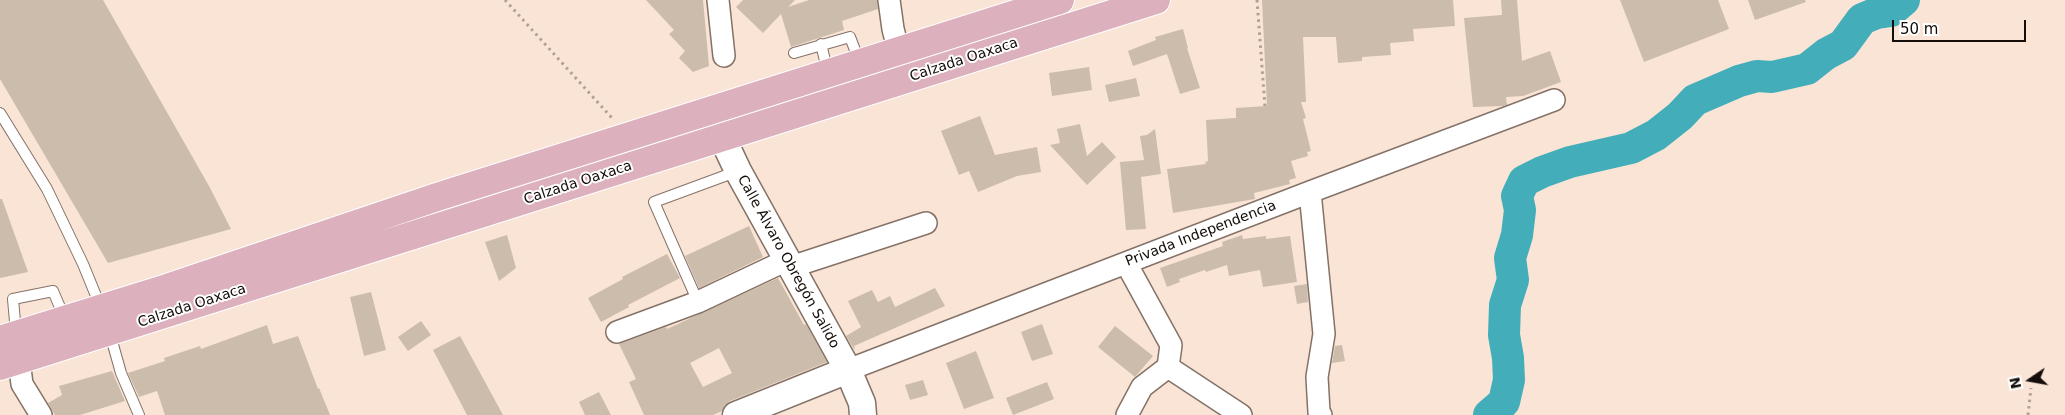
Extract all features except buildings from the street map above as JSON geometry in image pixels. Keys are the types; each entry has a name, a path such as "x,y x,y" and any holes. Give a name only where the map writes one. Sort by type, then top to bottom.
{"main road":[{"name":"Calzada Oaxaca","path":"9,350 105,320 437,197 1060,0"},
{"name":"Calzada Oaxaca","path":"105,320 722,137 1156,0"},
{"path":"926,43 934,70"}],"street":[{"path":"718,0 724,56"},
{"path":"889,0 893,29 899,52"},
{"name":"Privada Independencia","path":"848,370 1554,100"},
{"name":"Calle Álvaro Obregón Salido","path":"715,109 722,137 738,171 848,370 862,403 863,415"},
{"path":"1310,192 1324,334 1317,377 1319,412 1321,415"},
{"path":"617,332 698,302 789,263 926,223"},
{"path":"1126,263 1171,345 1168,367 1142,387 1127,415"},
{"path":"9,350 22,384 40,415"},
{"path":"1168,367 1241,415"},
{"path":"736,415 848,370"}],"lane":[{"path":"794,53 850,37 860,64"},
{"path":"821,44 828,74"},
{"path":"0,113 48,189 83,264 105,320 121,373 138,415"},
{"path":"698,302 654,202 738,171"}],"path":[{"path":"505,0 629,136"},
{"path":"1257,0 1265,107"},
{"path":"2028,415 2031,388"}],"waterway":[{"path":"1489,415 1504,402 1509,380 1504,335 1505,305 1513,280 1510,258 1517,235 1520,210 1517,196 1524,181 1570,162 1631,148 1656,135 1680,116 1695,100 1739,81 1757,76 1772,77 1807,69 1826,54 1843,45 1862,19 1877,13 1891,11 1904,0"}]}
